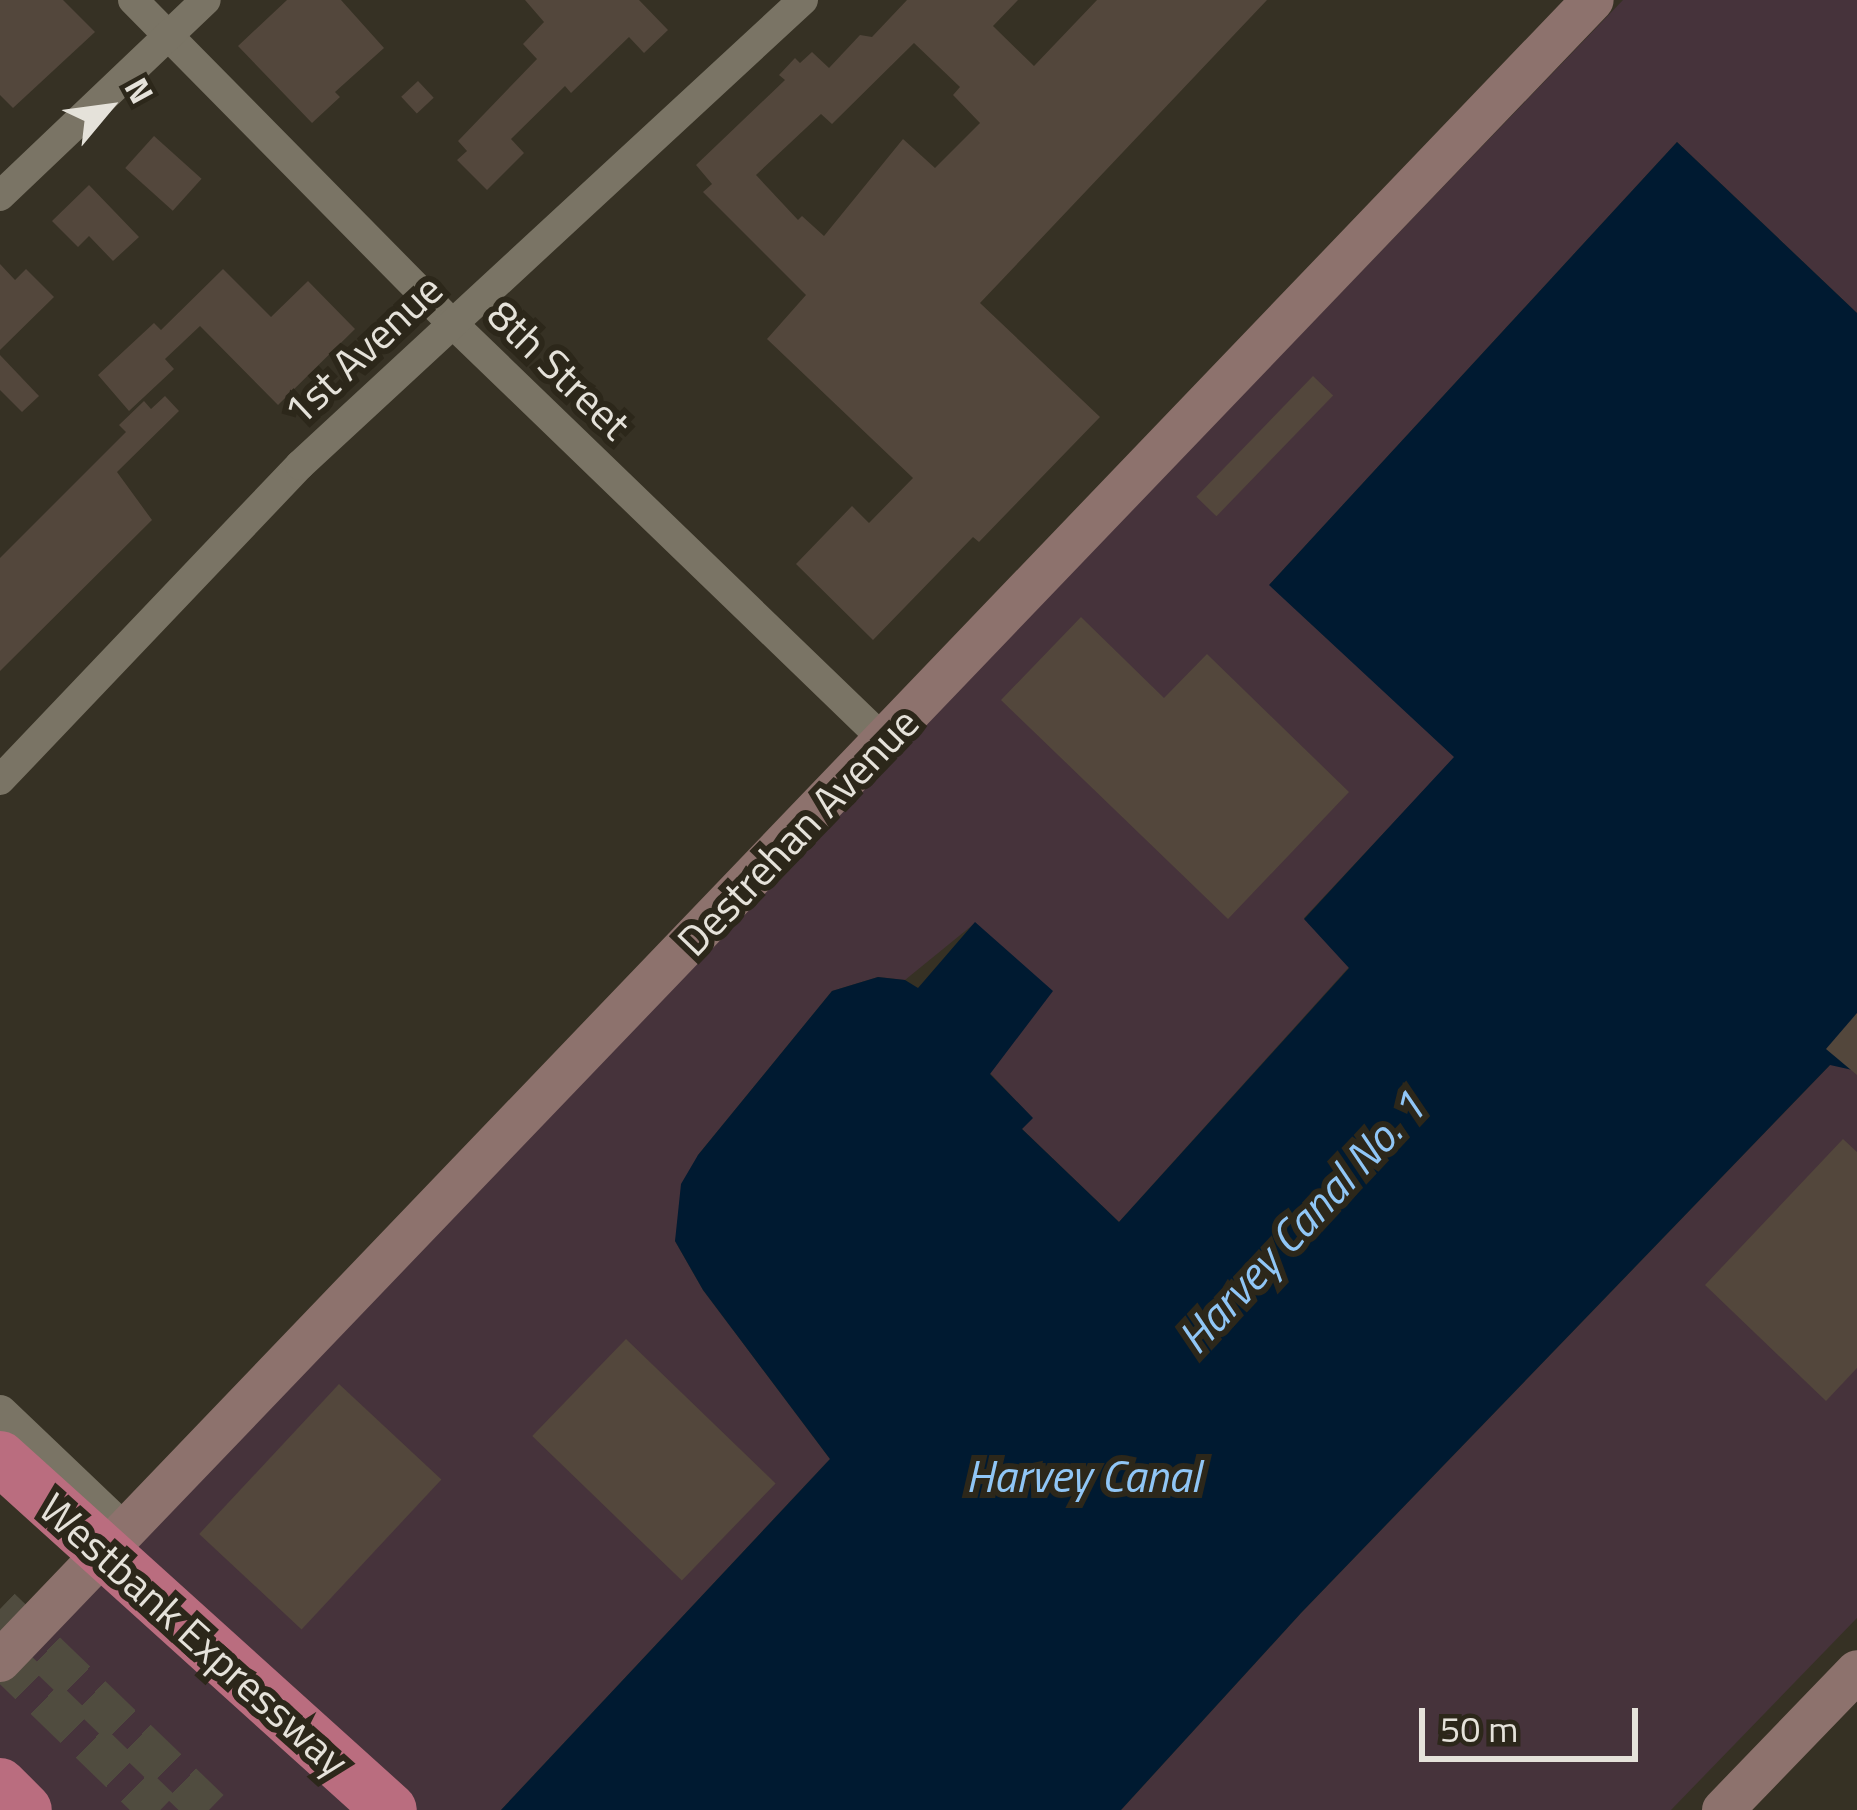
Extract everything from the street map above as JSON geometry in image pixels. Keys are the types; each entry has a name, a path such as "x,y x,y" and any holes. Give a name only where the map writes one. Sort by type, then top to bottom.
{"highway":[{"name":"Westbank Expressway","path":"0,1458 390,1810"},
{"path":"0,1785 25,1810"}],"main road":[{"name":"Destrehan Avenue","path":"0,1661 1593,0"},
{"path":"1723,1810 1857,1671"}],"street":[{"name":"8th Street","path":"133,0 451,322 884,740"},
{"path":"0,196 206,0"},
{"name":"1st Avenue","path":"0,781 300,465 802,0"},
{"name":"Westbank Expressway","path":"0,1413 124,1531"}],"shaded area":[{"path":"1623,0 1857,0 1857,313 1677,142 1270,584 1455,757 1304,918 1349,967 1119,1222 1021,1128 1032,1118 990,1073 975,923 905,980 878,977 832,991 698,1155 675,1241 703,1290 830,1459 501,1810 0,1810 0,1684"},
{"path":"1831,1064 1857,1071 1857,1618 1671,1810 1121,1810 1301,1613"}],"water":[{"name":"Harvey Canal","path":"1677,142 1857,313 1857,1071 1830,1065 1301,1613 1121,1810 501,1810 830,1459 703,1290 675,1241 681,1184 698,1155 832,991 878,977 905,980 918,988 975,922 1053,991 990,1074 1033,1118 1022,1129 1119,1222 1349,968 1304,919 1454,757 1269,585"}],"building":[{"path":"0,0 63,0 95,32 13,108 0,95"},
{"path":"287,0 341,0 384,48 335,92 340,97 312,123 238,46"},
{"path":"525,0 639,0 668,30 644,53 629,37 571,93 565,86 511,139 524,153 487,190 457,160 467,151 458,141 537,59 523,44 544,22"},
{"path":"907,0 1018,0 993,26 1034,66 1097,0 1267,0 980,303 1100,417 979,542 973,537 873,640 796,564 852,506 869,523 913,478 767,339 806,295 703,192 712,184 696,165 785,80 779,75 795,58 800,63 812,52 829,68 860,35 872,37","holes":["914,43 960,87 953,95 980,123 935,168 903,139 824,236 802,216 798,220 756,175 821,114 832,124"]},
{"path":"418,81 434,98 417,114 401,97"},
{"path":"154,136 202,179 173,211 125,168"},
{"path":"89,185 139,237 113,261 89,236 78,247 52,221"},
{"path":"0,264 15,280 26,269 54,297 0,350"},
{"path":"223,269 271,317 308,281 355,329 278,405 200,326 165,359 174,369 129,411 98,375 154,323 161,330"},
{"path":"0,355 39,396 22,412 0,390"},
{"path":"1313,376 1333,395 1216,516 1196,497"},
{"path":"165,396 179,411 117,472 152,520 0,671 0,558 126,432 119,425 144,401 151,409"},
{"path":"1081,617 1164,698 1207,654 1349,792 1228,919 1001,700"},
{"path":"1857,1013 1857,1075 1826,1049"},
{"path":"1843,1139 1857,1152 1857,1368 1826,1401 1705,1285"},
{"path":"626,1339 776,1483 682,1581 532,1436"},
{"path":"339,1384 441,1479 302,1629 199,1534"}],"tunnel":[{"path":"0,1609 209,1810"},
{"path":"0,1655 160,1810"}],"water label":[{"name":"Harvey Canal No. 1","path":"1301,1222"}]}
